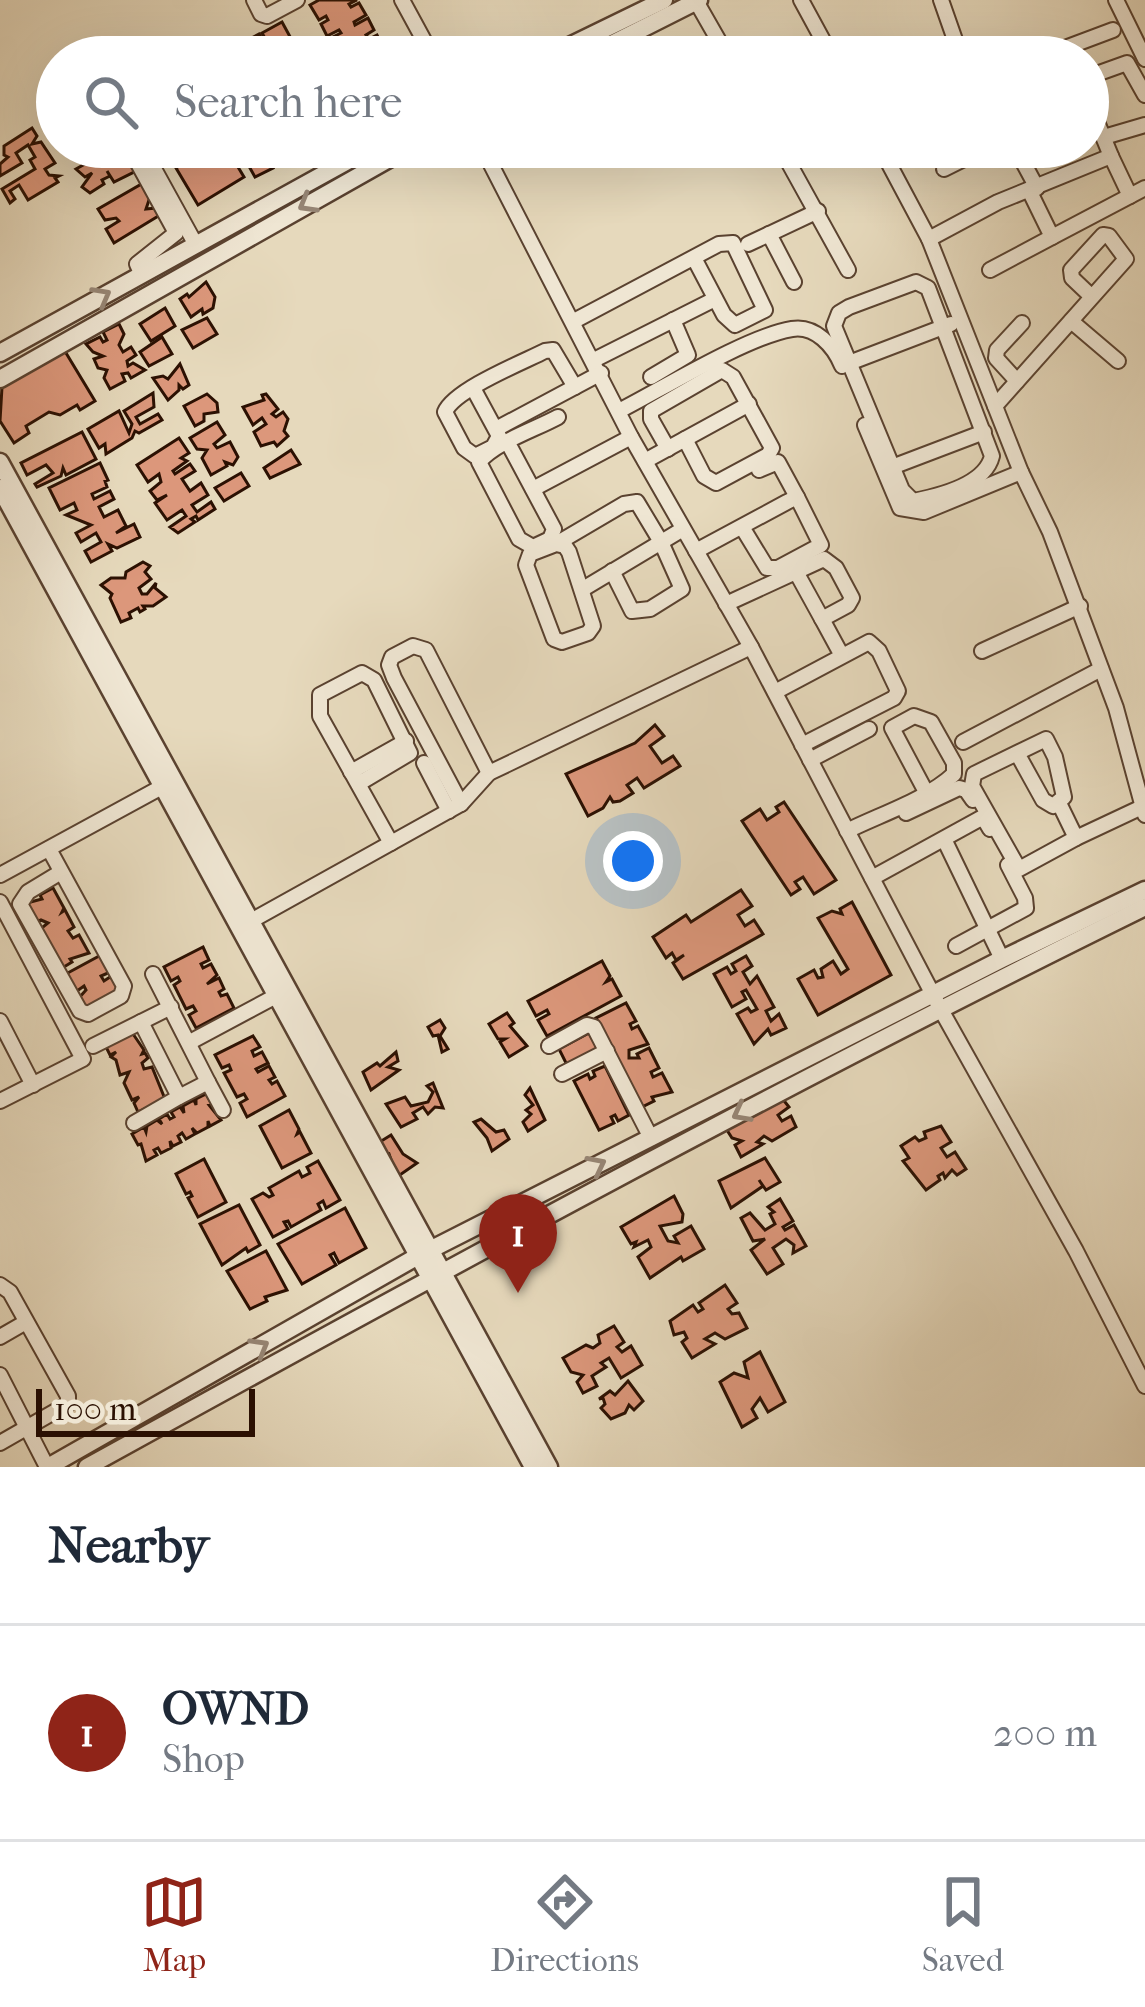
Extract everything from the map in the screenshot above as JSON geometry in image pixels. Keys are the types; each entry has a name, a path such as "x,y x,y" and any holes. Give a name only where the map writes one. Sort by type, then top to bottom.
{"street":[{"path":"254,0 267,16 297,0"},
{"path":"402,0 422,36"},
{"path":"590,36 664,0"},
{"path":"801,0 821,36"},
{"path":"940,0 953,36"},
{"path":"1116,0 1137,26 1145,59"},
{"path":"628,36 698,1 717,36"},
{"path":"1097,36 1113,30"},
{"path":"1109,69 1127,63 1145,95"},
{"path":"1109,135 1145,125"},
{"path":"1109,150 1130,196"},
{"path":"142,168 196,245"},
{"path":"152,168 181,229"},
{"path":"0,353 196,245 322,168"},
{"path":"0,379 373,168"},
{"path":"493,168 631,437 751,646 936,1002 1076,1251 1145,1386"},
{"path":"793,168 848,270"},
{"path":"891,168 929,239 1080,606 1137,760 1144,811 1076,838 1018,869"},
{"path":"1025,168 1052,237"},
{"path":"929,239 1083,168"},
{"path":"991,270 1145,188"},
{"path":"748,244 818,211"},
{"path":"142,274 137,265 181,229"},
{"path":"769,234 794,281"},
{"path":"574,321 719,244 733,243 765,310 735,325 694,258"},
{"path":"922,283 990,448 990,466 972,482 913,501 902,490 849,363 834,326 839,313 922,283"},
{"path":"995,406 1092,297"},
{"path":"496,429 575,387 598,367 715,299"},
{"path":"651,377 688,355 673,320"},
{"path":"849,363 960,320"},
{"path":"1071,321 1118,361"},
{"path":"1018,381 997,358 997,350 1022,322"},
{"path":"619,411 730,354 795,328 815,333 837,354 900,508 924,512 1021,472"},
{"path":"473,388 499,436 493,447 475,456 468,454 445,412 453,399 473,388 553,350 575,387"},
{"path":"668,448 651,411 714,373 729,373 772,448 716,484 704,476 685,439"},
{"path":"645,461 748,404"},
{"path":"508,443 554,529 550,539 532,547 519,539 481,470 482,456 558,417"},
{"path":"892,467 984,432"},
{"path":"533,490 631,437"},
{"path":"0,462 276,996 424,1253"},
{"path":"710,497 774,462 782,467 821,545 778,568 767,568 742,526"},
{"path":"0,488 251,921 533,1467"},
{"path":"696,551 797,497"},
{"path":"556,544 569,552 593,630 562,642 554,639 526,559 637,502 682,584 676,595 650,609 632,611 612,572"},
{"path":"583,589 683,529"},
{"path":"726,604 824,559 836,568 852,598 822,619"},
{"path":"795,570 841,654"},
{"path":"982,651 1080,606"},
{"path":"775,692 869,642 879,651 898,691 894,698 802,745"},
{"path":"455,808 388,665 392,657 413,646 426,650 489,773"},
{"path":"251,921 455,808 489,773 751,646"},
{"path":"963,742 1101,669"},
{"path":"355,778 410,753 370,674 362,673 320,695 320,716 355,778 392,843"},
{"path":"883,712 926,793"},
{"path":"847,830 926,793 954,774 954,763 932,722 914,716 892,728"},
{"path":"810,760 869,729"},
{"path":"1017,753 1042,800 1052,806 1059,803 1064,797 1046,739 974,773 970,780 1034,899"},
{"path":"424,763 455,808"},
{"path":"0,875 168,784"},
{"path":"906,813 959,788 966,790 1025,898 1026,908 956,946"},
{"path":"1059,803 1076,838"},
{"path":"872,878 983,817"},
{"path":"944,839 1002,958"},
{"path":"49,849 124,986 121,996 88,1014 80,1010 20,904 28,892 61,872"},
{"path":"88,1467 936,1002 1002,958 1145,890"},
{"path":"0,902 82,1052 79,1064 0,1101"},
{"path":"0,1375 48,1467 424,1253 651,1138 1145,907"},
{"path":"153,974 223,1110"},
{"path":"190,1042 276,996"},
{"path":"93,1046 170,1007"},
{"path":"0,1021 33,1085"},
{"path":"141,1022 179,1097"},
{"path":"549,1046 592,1025 651,1138"},
{"path":"562,1074 607,1051"},
{"path":"134,1123 208,1082"},
{"path":"436,1275 549,1467"},
{"path":"0,1286 10,1292 68,1396 68,1404 0,1443"},
{"path":"0,1337 26,1322"}],"building":[{"path":"319,0 357,0 349,4 359,3 366,15 355,25 368,18 374,30 367,36 335,36 339,30 327,36 321,24 328,20 326,16 319,20 310,5"},
{"path":"282,22 290,36 264,36"},
{"path":"32,128 36,134 32,144 36,143 36,168 47,168 49,175 59,176 55,178 58,182 28,200 19,185 10,191 15,199 10,203 2,189 35,169 30,160 35,157 28,145 16,153 22,163 0,176 0,164 8,157 4,146"},
{"path":"176,168 239,168 244,177 198,205"},
{"path":"250,168 273,168 255,177"},
{"path":"76,169 136,171 114,182 107,171 110,176 102,180 104,184 90,193 82,187 92,173 85,177"},
{"path":"145,182 150,197 146,209 156,208 160,215 114,243 106,229 119,221 105,220 98,209"},
{"path":"206,282 215,297 213,308 191,317 180,299"},
{"path":"165,308 175,326 151,341 140,324"},
{"path":"207,318 217,334 193,348 182,330"},
{"path":"119,324 124,334 119,345 123,352 131,347 136,355 127,361 128,366 133,363 145,370 131,378 122,374 125,381 110,389 104,378 107,370 98,368 94,359 103,356 86,344 100,337 107,340 103,332"},
{"path":"162,337 172,354 149,366 140,352"},
{"path":"63,348 95,401 60,415 49,412 26,426 29,433 14,443 0,421 2,387"},
{"path":"180,364 189,385 183,389 179,385 168,400 153,378 168,379"},
{"path":"153,393 154,407 136,417 140,424 158,414 162,420 135,431 132,438 106,454 105,444 99,448 88,429 119,411 129,433 132,424 124,411"},
{"path":"207,394 217,403 218,412 204,414 204,421 195,426 184,406"},
{"path":"266,394 278,409 272,414 276,417 283,412 288,419 284,431 288,436 277,446 274,442 261,446 254,432 266,424 262,418 253,425 243,407 264,400"},
{"path":"217,422 225,435 214,444 217,448 230,442 238,457 233,465 225,462 227,466 211,475 202,458 207,450 197,449 190,438"},
{"path":"82,432 96,459 66,475 63,468 61,476 37,487 53,473 46,465 27,475 21,463"},
{"path":"179,438 189,453 181,458 187,461 173,471 190,464 195,471 182,479 190,491 201,483 208,495 192,505 197,512 211,502 215,509 198,520 196,516 191,519 195,522 178,533 170,527 186,516 182,510 167,520 155,503 167,495 157,500 150,491 161,482 159,474 148,482 137,465"},
{"path":"291,450 300,464 270,478 264,468"},
{"path":"100,463 107,487 92,494 94,499 110,491 114,499 99,507 104,517 118,510 126,526 116,533 134,524 140,537 117,548 108,544 112,551 91,562 85,551 101,542 96,533 81,542 76,533 91,525 66,515 77,510 74,503 60,510 49,488"},
{"path":"241,473 249,486 224,501 215,488"},
{"path":"143,562 150,566 145,572 151,579 139,588 142,594 156,583 155,588 166,597 129,613 131,618 121,622 112,594 101,585 111,578 125,578 126,572"},
{"path":"655,725 664,736 650,746 662,763 673,756 680,766 644,788 637,778 627,785 633,793 620,801 610,797 603,808 588,816 566,774 635,743"},
{"path":"784,802 836,880 814,894 803,877 795,882 800,889 791,895 742,821 760,809 767,820"},
{"path":"53,888 74,927 68,931 73,938 79,935 89,953 70,959 59,970 38,931 48,923 34,923 23,904 42,899 40,895"},
{"path":"741,890 752,906 738,915 745,926 754,920 763,934 683,979 673,963 684,955 676,960 672,953 666,958 653,937 686,915 691,922"},
{"path":"852,902 891,975 818,1015 798,979 814,970 818,978 823,977 821,969 833,961 841,974 848,969 818,918 832,911 842,914 840,909"},
{"path":"203,947 209,960 201,964 203,968 211,964 217,975 207,984 219,978 224,989 221,996 227,994 234,1008 196,1028 189,1015 196,1011 193,1006 186,1009 174,985 178,977 171,981 164,967"},
{"path":"101,955 108,973 101,976 104,981 115,980 122,992 85,1012 78,999 84,986 77,991 64,975"},
{"path":"746,956 752,966 743,972 750,984 757,976 774,1007 766,1011 771,1021 779,1014 786,1028 771,1035 768,1029 754,1044 737,1014 757,1009 746,990 742,992 746,999 732,1007 714,974 727,967 731,974 736,971 732,964"},
{"path":"602,961 610,976 606,982 612,979 621,996 547,1036 538,1020 549,1014 547,1010 536,1016 528,1001"},
{"path":"626,1003 636,1021 630,1024 632,1029 638,1026 648,1044 629,1050 629,1058 639,1058 637,1054 649,1048 659,1068 651,1072 653,1077 662,1073 672,1092 652,1097 654,1101 642,1107 596,1018"},
{"path":"507,1013 514,1023 510,1026 527,1046 509,1057 500,1042 505,1039 498,1039 489,1024"},
{"path":"440,1020 445,1028 440,1036 448,1049 442,1052 438,1035 433,1036 428,1027"},
{"path":"131,1031 148,1058 142,1063 144,1069 152,1067 165,1099 138,1112 134,1103 139,1097 132,1100 124,1083 129,1072 120,1075 111,1057 116,1052 110,1055 105,1045"},
{"path":"589,1033 598,1049 567,1065 559,1049"},
{"path":"253,1036 260,1047 252,1051 254,1056 262,1052 268,1063 256,1069 269,1066 275,1077 269,1080 277,1081 285,1096 247,1117 240,1103 247,1099 244,1094 237,1097 224,1073 231,1070 229,1065 222,1068 215,1055"},
{"path":"396,1052 398,1061 388,1067 399,1070 371,1090 363,1072 377,1063 380,1066"},
{"path":"605,1066 629,1115 618,1121 615,1115 611,1117 614,1123 599,1130 574,1081 588,1074 590,1079 595,1076 593,1071"},
{"path":"433,1083 443,1108 435,1107 428,1114 423,1107 413,1113 417,1119 401,1127 386,1104 405,1097 411,1106 428,1102 433,1092 427,1086"},
{"path":"530,1088 545,1120 528,1131 523,1122 533,1105 525,1095"},
{"path":"206,1094 221,1120 210,1126 208,1121 208,1127 197,1133 192,1128 195,1134 186,1139 182,1133 178,1136 181,1142 173,1146 170,1141 171,1148 161,1153 154,1150 157,1155 146,1161 132,1134 144,1127 146,1132 157,1120 162,1124 159,1119 167,1114 174,1117 171,1112 180,1107 184,1113 183,1106 194,1100 196,1105 196,1099"},
{"path":"781,1097 789,1107 778,1115 782,1121 791,1116 796,1127 772,1141 764,1136 757,1142 763,1144 741,1157 735,1145 742,1141 732,1138 725,1127"},
{"path":"289,1110 297,1134 300,1132 311,1153 282,1168 260,1126"},
{"path":"481,1119 496,1132 504,1130 509,1139 492,1151 474,1122"},
{"path":"941,1126 951,1142 941,1148 947,1157 955,1152 966,1169 957,1175 952,1170 945,1178 943,1173 926,1190 903,1161 909,1158 901,1146 915,1137 919,1141 926,1138 924,1132"},
{"path":"391,1135 403,1154 417,1163 397,1177 389,1154 383,1156 378,1143"},
{"path":"765,1158 780,1182 766,1190 759,1180 763,1186 731,1208 719,1181"},
{"path":"204,1159 226,1202 198,1217 188,1198 190,1192 186,1194 176,1174"},
{"path":"318,1161 340,1200 326,1208 323,1201 318,1204 321,1210 291,1227 284,1222 288,1229 273,1237 252,1199 263,1193 273,1195 269,1188 299,1171 302,1177 310,1173 307,1167"},
{"path":"674,1196 682,1222 660,1226 668,1241 678,1243 674,1236 691,1226 704,1249 683,1261 681,1257 650,1278 638,1257 651,1247 648,1240 634,1247 636,1242 631,1244 621,1227"},
{"path":"780,1199 793,1221 783,1227 794,1225 806,1246 793,1253 794,1245 786,1239 773,1248 783,1264 767,1274 751,1250 765,1239 753,1241 741,1218 750,1213 765,1230 775,1224 770,1214 774,1212 768,1207"},
{"path":"239,1205 260,1245 248,1252 246,1248 222,1265 200,1224"},
{"path":"345,1208 366,1248 339,1263 334,1253 330,1255 336,1265 302,1284 278,1244"},
{"path":"266,1251 287,1290 265,1297 267,1301 250,1309 227,1271"},
{"path":"725,1285 737,1303 728,1309 739,1313 747,1328 725,1339 715,1333 705,1339 715,1344 692,1358 682,1342 687,1338 684,1332 674,1335 670,1321 693,1305 698,1312 703,1309 699,1303"},
{"path":"614,1326 624,1342 617,1347 622,1352 631,1346 642,1365 621,1378 609,1358 601,1363 606,1367 592,1376 597,1386 583,1393 577,1382 583,1375 571,1372 563,1358 586,1345 593,1348 600,1343 598,1335"},
{"path":"760,1352 785,1402 768,1412 760,1398 752,1409 757,1418 742,1427 720,1382 734,1373 748,1378 744,1362"},
{"path":"628,1381 643,1401 611,1419 601,1408 603,1398 599,1399 610,1391 615,1395"}],"place":[{"name":"OWND","path":"518,1293"}]}
